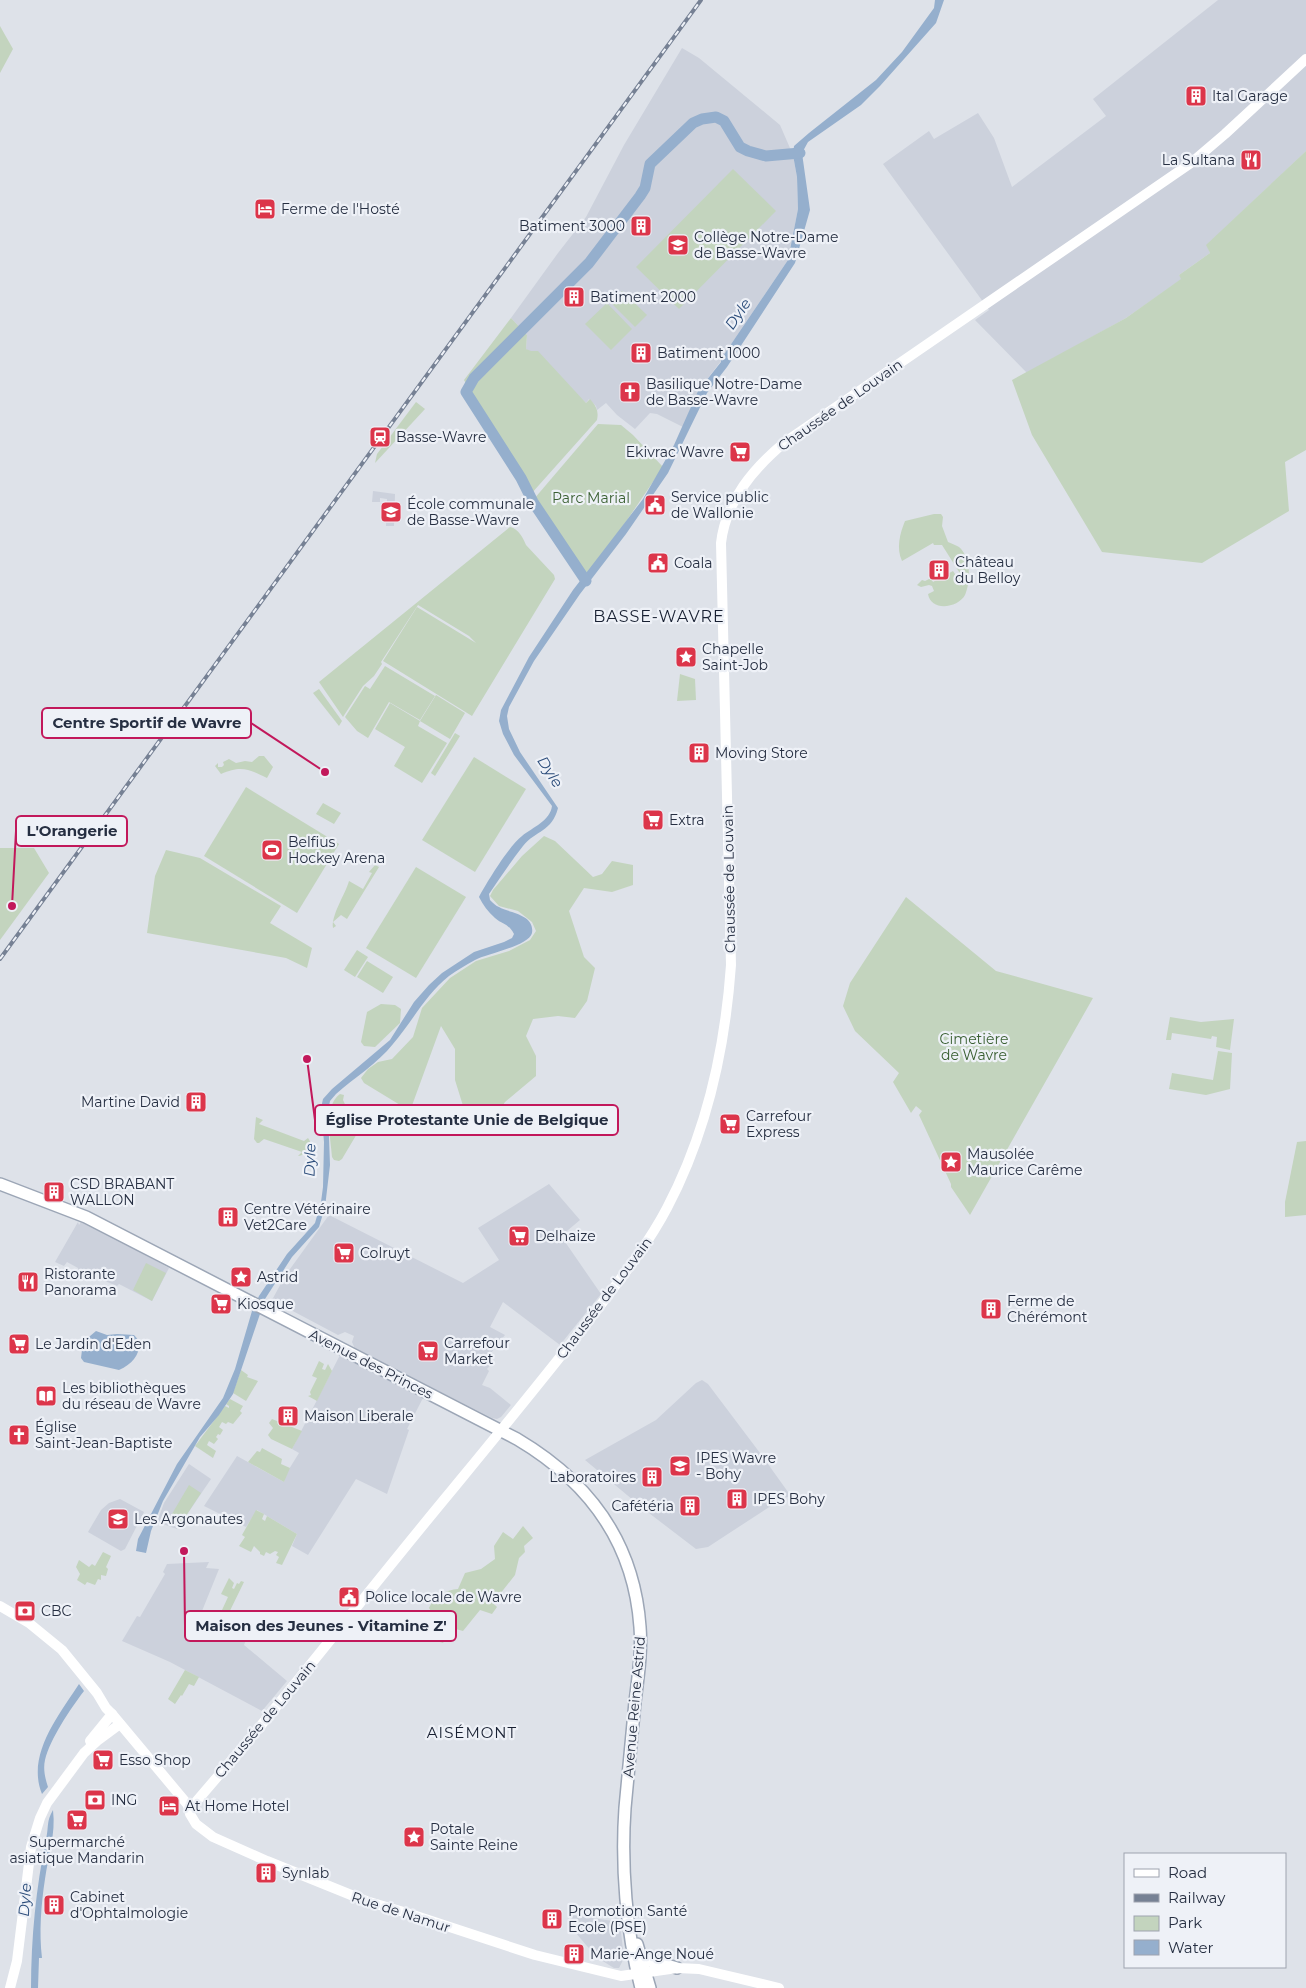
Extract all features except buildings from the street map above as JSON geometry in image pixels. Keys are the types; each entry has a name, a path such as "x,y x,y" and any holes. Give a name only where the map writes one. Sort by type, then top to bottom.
{"main road":[{"name":"Chaussée de Louvain","path":"188,1805 196,1803 231,1762 569,1346 650,1237 679,1183 695,1145 710,1100 722,1044 728,1010 731,965 721,543 726,517 737,495 758,467 785,442 1191,163 1306,59"},
{"name":"Avenue des Princes","path":"0,1184 76,1213 501,1430"},
{"name":"Avenue Reine Astrid","path":"501,1430 540,1452 576,1482 598,1509 614,1534 628,1566 638,1603 640,1628 639,1666 623,1844 629,1920 642,1974"},
{"name":"Rue de Namur","path":"0,1606 29,1623 62,1650 89,1683 106,1708 188,1805 190,1814 196,1824 213,1837 277,1866 352,1896 525,1952 576,1966 621,1976 677,1968 699,1970 779,1988"},
{"path":"84,1753 87,1745 112,1714"},
{"path":"10,1988 17,1961 34,1833 47,1803 84,1753 120,1724"},
{"name":"Avenue Reine Astrid","path":"629,1920 642,1956 642,1974"},
{"path":"642,1956 648,1961 667,1964 677,1968"},
{"path":"641,1988 642,1974"},
{"path":"642,1974 650,1988"}],"shaded area":[{"path":"1218,0 1306,0 1306,151 1207,245 1210,253 1179,275 1182,279 1126,318 1027,373 975,320 989,310 883,164 929,131 934,139 978,113 994,138 1012,187 1106,116 1093,99"},
{"name":"Collège Notre-Dame de Basse-Wavre","path":"682,48 699,58 780,125 793,155 797,177 798,209 788,260 721,361 698,391 683,427 657,414 650,413 635,429 617,415 606,403 597,410 596,406 589,399 586,403 526,349 527,335 511,318 586,217 624,145"},
{"name":"École communale de Basse-Wavre","path":"373,491 395,494 394,526 386,526 387,499 380,498 380,502 372,502"},
{"path":"549,1184 580,1220 561,1236 601,1294 560,1345 503,1302 490,1327 505,1335 487,1358 492,1363 487,1369 489,1371 482,1385 490,1388 511,1405 497,1419 355,1349 352,1342 354,1336 345,1332 338,1335 272,1300 285,1276 329,1215 463,1283 499,1260 478,1228"},
{"path":"78,1222 79,1225 81,1222 109,1235 169,1268 152,1301 119,1284 117,1286 78,1270 78,1268 67,1262 64,1266 55,1262"},
{"path":"340,1355 423,1398 407,1429 409,1430 387,1494 356,1479 308,1555 292,1546 297,1534 257,1510 246,1527 204,1506 237,1456 284,1482 286,1474 299,1453 292,1449"},
{"name":"IPES Wavre - Bohy","path":"702,1380 708,1384 760,1453 788,1492 788,1497 783,1498 708,1547 696,1549 585,1460 656,1420 696,1383"},
{"path":"189,1464 211,1479 177,1529 157,1522 164,1503"},
{"name":"Les Argonautes","path":"120,1499 144,1512 125,1549 121,1551 88,1532 101,1510 109,1503"},
{"path":"209,1562 206,1568 219,1569 200,1616 242,1637 246,1640 244,1645 287,1681 262,1711 170,1662 122,1641 137,1616 140,1617 165,1574 163,1572 167,1564"},
{"path":"572,1915 613,1921 619,1915 624,1958 619,1968 614,1968 601,1960 586,1945 571,1927"}],"green space":[{"path":"0,26 13,49 0,73"},
{"path":"1306,151 1306,450 1285,462 1289,511 1202,563 1102,552 1032,435 1012,380 1126,318 1181,279 1179,275 1210,253 1206,245"},
{"path":"733,169 776,211 679,309 636,267"},
{"path":"622,291 647,315 635,327 610,302"},
{"path":"607,303 632,329 611,350 585,324"},
{"path":"511,318 527,335 526,349 538,351 586,403 590,399 598,414 597,420 531,494 513,459 484,417 464,380"},
{"path":"416,402 425,409 375,463 377,454"},
{"name":"Parc Marial","path":"598,424 621,425 663,467 621,529 585,576 534,499"},
{"path":"941,514 943,517 942,526 948,542 963,551 969,570 965,595 957,603 945,606 934,604 930,600 928,594 934,591 932,586 921,587 917,585 922,580 925,581 931,578 933,582 953,571 957,577 961,575 942,545 934,545 933,543 902,561 899,551 900,536 905,521"},
{"path":"510,527 518,532 526,545 554,575 555,579 472,716 383,661 417,607 476,643 469,636 418,605 381,662 382,664 374,676 363,686 343,717 319,682"},
{"path":"385,666 435,696 420,720 389,702 368,738 357,731 345,717 365,686 370,689"},
{"path":"680,674 695,679 696,700 677,701"},
{"path":"319,689 342,721 339,726 313,693"},
{"path":"436,695 465,713 450,739 420,721"},
{"path":"390,703 420,721 418,726 447,743 422,783 394,766 405,747 375,729"},
{"path":"455,733 460,736 435,776 431,773"},
{"path":"259,756 264,756 273,767 267,778 245,769 228,771 221,774 215,766 218,763 218,767 222,767 224,765 223,762 229,759 236,763 252,762"},
{"path":"474,757 526,789 475,872 422,840"},
{"name":"Belfius Hockey Arena","path":"246,787 339,844 297,913 204,856"},
{"path":"323,803 341,813 334,824 316,814"},
{"path":"544,836 555,841 593,877 602,874 612,861 633,865 633,885 612,892 584,888 569,911 584,957 595,968 587,1001 575,1018 558,1016 533,1019 526,1036 536,1056 536,1076 505,1102 494,1119 469,1125 455,1080 455,1049 441,1026 410,1111 364,1083 361,1078 368,1069 378,1062 392,1059 413,1037 422,1008 450,978 476,961 509,951 530,940 536,931 532,922 518,911 499,906 490,896 522,856"},
{"path":"0,848 34,848 49,873 0,940"},
{"path":"166,850 200,858 281,906 270,923 312,948 307,968 286,958 147,933 155,876"},
{"path":"375,865 379,867 347,919 341,915 333,922 349,881 363,889 372,873 369,872"},
{"path":"416,867 466,897 416,978 366,948"},
{"name":"Cimetière de Wavre","path":"906,897 996,971 1093,998 970,1215 951,1187 919,1115 922,1111 916,1106 911,1113 893,1082 899,1073 855,1031 843,1006 850,983"},
{"path":"357,950 368,957 355,977 344,970"},
{"path":"367,961 393,977 383,993 357,977"},
{"path":"381,1004 395,1005 401,1009 400,1023 375,1047 364,1046 361,1042 367,1012"},
{"path":"1170,1017 1201,1022 1234,1019 1230,1050 1216,1047 1217,1037 1212,1036 1211,1039 1172,1033 1171,1040 1166,1040"},
{"path":"1218,1051 1232,1053 1230,1089 1206,1095 1169,1089 1172,1073 1213,1080"},
{"path":"340,1094 344,1095 343,1100 358,1132 339,1161 334,1160 332,1157 329,1123 331,1106"},
{"path":"256,1117 263,1120 259,1124 304,1141 308,1138 311,1147 305,1154 298,1156 302,1152 264,1139 257,1143 254,1139"},
{"path":"1306,1141 1306,1215 1285,1217 1285,1202 1297,1142"},
{"path":"146,1263 166,1273 152,1301 133,1290"},
{"path":"319,1361 324,1364 322,1369 325,1370 328,1364 332,1371 317,1401 308,1396 311,1395 310,1392 317,1378 312,1376"},
{"path":"241,1370 248,1375 247,1377 258,1381 246,1401 233,1393"},
{"path":"230,1399 243,1406 240,1411 242,1413 233,1424 222,1422 219,1427 223,1430 216,1437 218,1439 214,1444 209,1441 207,1445 216,1451 213,1458 195,1446 225,1406 229,1408 226,1404"},
{"path":"272,1419 302,1431 292,1449 271,1439 268,1435 273,1428 269,1423"},
{"path":"262,1448 282,1459 281,1464 290,1468 284,1482 248,1462"},
{"path":"189,1485 201,1493 180,1525 180,1523 169,1519"},
{"path":"256,1510 264,1514 262,1519 265,1521 267,1516 297,1534 282,1565 276,1563 279,1557 276,1555 278,1552 275,1551 270,1554 266,1552 264,1556 254,1546 251,1552 239,1546 245,1537 242,1535"},
{"path":"523,1526 533,1538 524,1546 525,1552 519,1558 515,1575 493,1603 497,1607 492,1614 480,1610 463,1631 452,1628 443,1643 434,1640 430,1630 436,1619 429,1608 434,1600 445,1592 458,1589 465,1573 481,1569 495,1559 494,1546 503,1532 513,1539"},
{"path":"103,1552 111,1556 106,1567 108,1569 106,1576 101,1575 101,1580 98,1579 95,1585 87,1582 85,1585 77,1580 80,1574 76,1567 79,1560 89,1567 92,1564 95,1566"},
{"path":"229,1578 234,1583 232,1588 234,1589 237,1583 244,1582 222,1627 216,1623 228,1597 221,1594"},
{"path":"185,1670 199,1677 194,1686 189,1684 175,1704 168,1699"}],"water":[{"path":"935,0 944,0 936,23 880,86 861,105 808,142 802,153 810,210 795,263 727,367 707,393 668,473 534,661 509,707 507,716 509,729 520,752 558,808 552,822 523,846 489,894 490,900 497,906 526,918 532,927 532,933 529,938 516,946 475,960 449,976 433,991 387,1051 330,1101 328,1111 330,1165 325,1207 319,1227 292,1257 265,1299 233,1394 219,1415 200,1437 163,1501 151,1531 146,1553 136,1551 138,1539 177,1464 223,1398 235,1369 252,1311 259,1296 287,1254 315,1223 323,1187 324,1142 321,1108 323,1099 332,1089 390,1040 414,1002 442,973 474,952 504,942 512,938 514,934 512,930 490,913 479,897 511,848 522,836 545,820 552,806 514,755 503,734 499,721 501,710 529,657 573,590 643,499 674,445 698,391 721,362 721,359 788,260 798,209 797,177 793,155 794,146 876,80 902,52 934,8"},
{"path":"96,1331 107,1335 134,1335 140,1342 134,1359 119,1370 84,1362 81,1358 83,1342"},
{"path":"79,1684 84,1691 61,1724 45,1760 45,1777 48,1787 42,1794 38,1779 41,1750 54,1722"},
{"path":"53,1810 53,1836 45,1879 42,1909 42,1958 39,1958 38,1988 31,1988 33,1932 37,1894 48,1821"}],"waterway":[{"path":"586,581 533,502 521,478 466,392 474,378 589,263 645,188 650,164 693,123 702,119 716,117 724,121 740,147 748,151 766,156 800,153"}],"railway":[{"path":"0,959 701,0"}],"place":[{"name":"Ital Garage","path":"1196,96"},
{"name":"La Sultana","path":"1251,160"},
{"name":"Ferme de l'Hosté","path":"265,209"},
{"name":"Batiment 3000","path":"641,226"},
{"name":"Collège Notre-Dame de Basse-Wavre","path":"678,245"},
{"name":"Batiment 2000","path":"574,297"},
{"name":"Batiment 1000","path":"641,353"},
{"name":"Basilique Notre-Dame de Basse-Wavre","path":"630,392"},
{"name":"Basse-Wavre","path":"380,437"},
{"name":"Ekivrac Wavre","path":"740,452"},
{"name":"Service public de Wallonie","path":"655,505"},
{"name":"École communale de Basse-Wavre","path":"391,512"},
{"name":"Coala","path":"658,563"},
{"name":"Château du Belloy","path":"939,570"},
{"name":"Chapelle Saint-Job","path":"686,657"},
{"name":"Moving Store","path":"699,753"},
{"name":"Centre Sportif de Wavre","path":"325,772"},
{"name":"Extra","path":"653,820"},
{"name":"Belfius Hockey Arena","path":"272,850"},
{"name":"L'Orangerie","path":"12,906"},
{"name":"Église Protestante Unie de Belgique","path":"307,1059"},
{"name":"Martine David","path":"196,1102"},
{"name":"Carrefour Express","path":"730,1124"},
{"name":"Mausolée Maurice Carême","path":"951,1162"},
{"name":"CSD BRABANT WALLON","path":"54,1192"},
{"name":"Centre Vétérinaire Vet2Care","path":"228,1217"},
{"name":"Delhaize","path":"519,1236"},
{"name":"Colruyt","path":"344,1253"},
{"name":"Astrid","path":"241,1277"},
{"name":"Ristorante Panorama","path":"28,1282"},
{"name":"Kiosque","path":"221,1304"},
{"name":"Ferme de Chérémont","path":"991,1309"},
{"name":"Le Jardin d'Eden","path":"19,1344"},
{"name":"Carrefour Market","path":"428,1351"},
{"name":"Les bibliothèques du réseau de Wavre","path":"46,1396"},
{"name":"Maison Liberale","path":"288,1416"},
{"name":"Église Saint-Jean-Baptiste","path":"19,1435"},
{"name":"IPES Wavre - Bohy","path":"680,1466"},
{"name":"Laboratoires","path":"652,1477"},
{"name":"IPES Bohy","path":"737,1499"},
{"name":"Cafétéria","path":"690,1506"},
{"name":"Les Argonautes","path":"118,1519"},
{"name":"Maison des Jeunes - Vitamine Z'","path":"184,1551"},
{"name":"Police locale de Wavre","path":"349,1597"},
{"name":"CBC","path":"25,1611"},
{"name":"Esso Shop","path":"103,1760"},
{"name":"ING","path":"95,1800"},
{"name":"At Home Hotel","path":"169,1806"},
{"name":"Supermarché asiatique Mandarin","path":"77,1820"},
{"name":"Potale Sainte Reine","path":"414,1837"},
{"name":"Synlab","path":"266,1873"},
{"name":"Cabinet d'Ophtalmologie","path":"54,1905"},
{"name":"Promotion Santé Ecole (PSE)","path":"552,1919"},
{"name":"Marie-Ange Noué","path":"574,1954"}],"district":[{"name":"BASSE-WAVRE","path":"659,616"},
{"name":"AISÉMONT","path":"472,1733"}],"water label":[{"name":"Dyle","path":"738,314"},
{"name":"Dyle","path":"550,772"},
{"name":"Dyle","path":"310,1160"},
{"name":"Dyle","path":"25,1900"}]}
